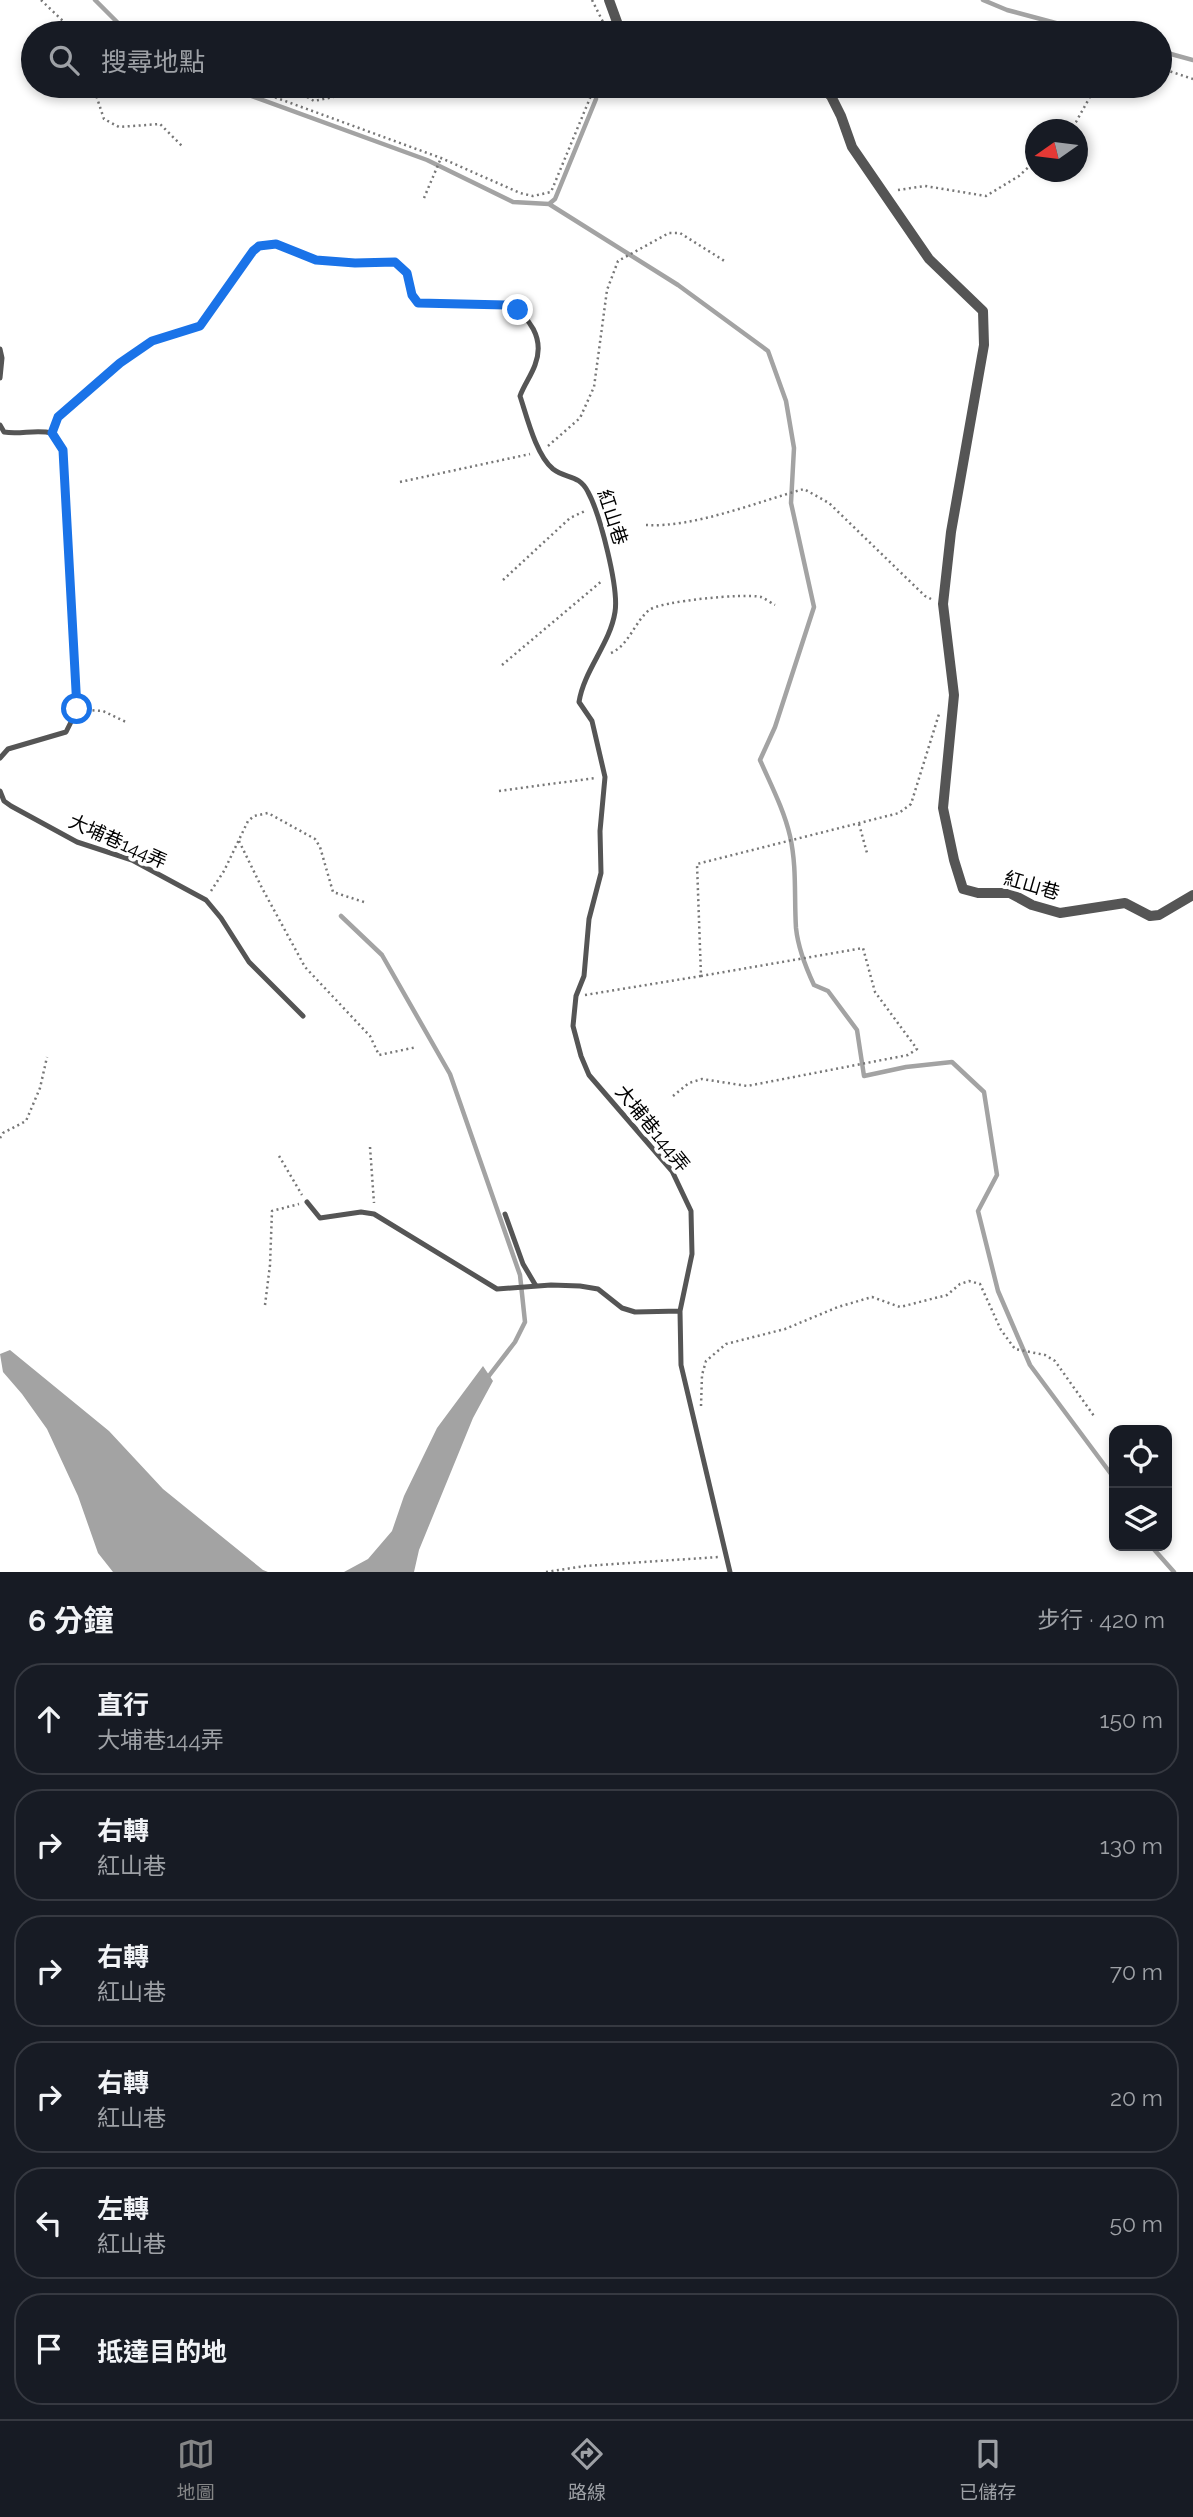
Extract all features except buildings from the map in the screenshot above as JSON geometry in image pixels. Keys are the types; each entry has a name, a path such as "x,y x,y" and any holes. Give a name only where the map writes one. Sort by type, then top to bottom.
{"street":[{"path":"609,0 617,21"},
{"name":"紅山巷","path":"832,98 852,147 929,259 984,311 984,345 951,532 943,604 954,695 943,808 963,889 978,893 1010,893 1032,905 1060,913 1125,903 1150,916 1159,915 1193,895"}],"lane":[{"name":"紅山巷","path":"52,433 58,417 120,363 152,341 200,326 259,246 276,244 316,260 395,262 407,273 412,295 418,303 506,305 518,310 530,321 538,356 520,396 541,452 554,470 578,479 588,491 616,596 615,613 579,702 592,721 605,777 600,831 601,873 589,919 584,976 576,996"},
{"path":"0,349 0,379"},
{"path":"0,425 4,432 13,434 40,430 52,433 63,450 77,709 66,732 8,749 0,758"},
{"name":"大埔巷144弄","path":"0,791 4,801 11,806 77,842 132,860 206,900 249,962 303,1017"},
{"name":"大埔巷144弄","path":"576,996 573,1026 589,1075 671,1171 691,1211 692,1254 680,1311 681,1365 730,1572"},
{"path":"307,1202 320,1218 361,1212 374,1214 488,1286 497,1289 551,1285 598,1289 622,1308 635,1312 680,1311"},
{"path":"505,1214 523,1265 536,1286"}],"path":[{"path":"41,0 63,21"},
{"path":"592,0 602,21"},
{"path":"1172,72 1193,79"},
{"path":"97,98 104,119 119,127 160,124 182,146"},
{"path":"277,98 441,158 520,194 533,196 551,192 590,98"},
{"path":"308,98 313,101 331,98"},
{"path":"1078,119 1089,98"},
{"path":"424,198 441,158"},
{"path":"882,193 925,186 986,195 1025,170"},
{"path":"400,482 541,452 580,418 594,387 607,290 618,261 669,233 680,233 726,262"},
{"path":"646,525 664,526 804,489 828,503 925,596 943,604"},
{"path":"503,580 570,518 594,506"},
{"path":"502,664 541,634 595,584 612,575"},
{"path":"596,659 621,649 650,609 663,603 761,597 775,605"},
{"path":"701,976 697,864 899,813 911,804 938,716 954,695"},
{"path":"77,709 103,711 128,723"},
{"path":"499,791 605,777"},
{"path":"206,900 248,821 254,816 268,813 280,817 315,839 320,847 333,892 367,903"},
{"path":"859,824 867,853"},
{"path":"239,841 305,967 370,1036 380,1055 417,1047"},
{"path":"576,996 863,948 875,992 917,1049 908,1055 747,1086 702,1079 689,1083 673,1096"},
{"path":"0,1138 3,1133 26,1121 40,1088 47,1057"},
{"path":"370,1147 374,1214"},
{"path":"265,1305 272,1211 307,1202 278,1156"},
{"path":"700,1409 702,1375 706,1361 726,1344 785,1329 838,1307 872,1297 900,1307 947,1295 960,1284 969,1281 981,1284 1001,1330 1015,1349 1045,1355 1055,1362 1094,1416"},
{"path":"545,1572 585,1566 725,1557"}],"shaded area":[{"path":"10,1350 109,1431 163,1489 268,1572 113,1572 98,1553 78,1496 47,1429 3,1372 0,1354"},
{"path":"483,1366 493,1381 473,1418 419,1550 414,1572 344,1572 368,1559 392,1531 404,1496 437,1428"}],"waterway":[{"path":"95,0 116,21"},
{"path":"983,0 1007,10 1048,21"},
{"path":"1172,54 1193,60"},
{"path":"257,98 427,160 513,202 549,204 678,285 768,351 786,401 794,448 791,503 814,607 775,727 760,760 781,807 790,836 800,950 814,985 828,991 857,1030 864,1076 906,1067 952,1062 984,1092 997,1175 978,1211 998,1291 1030,1365 1109,1471"},
{"path":"549,204 555,199 596,99"},
{"path":"341,916 382,955 450,1074 520,1275 525,1322 515,1342 488,1377"},
{"path":"1155,1551 1174,1572"}],"route":[{"path":"77,709 63,450 52,433 58,417 120,363 152,341 200,326 259,246 276,244 316,260 395,262 407,273 412,295 418,303 506,305 518,310"}]}
